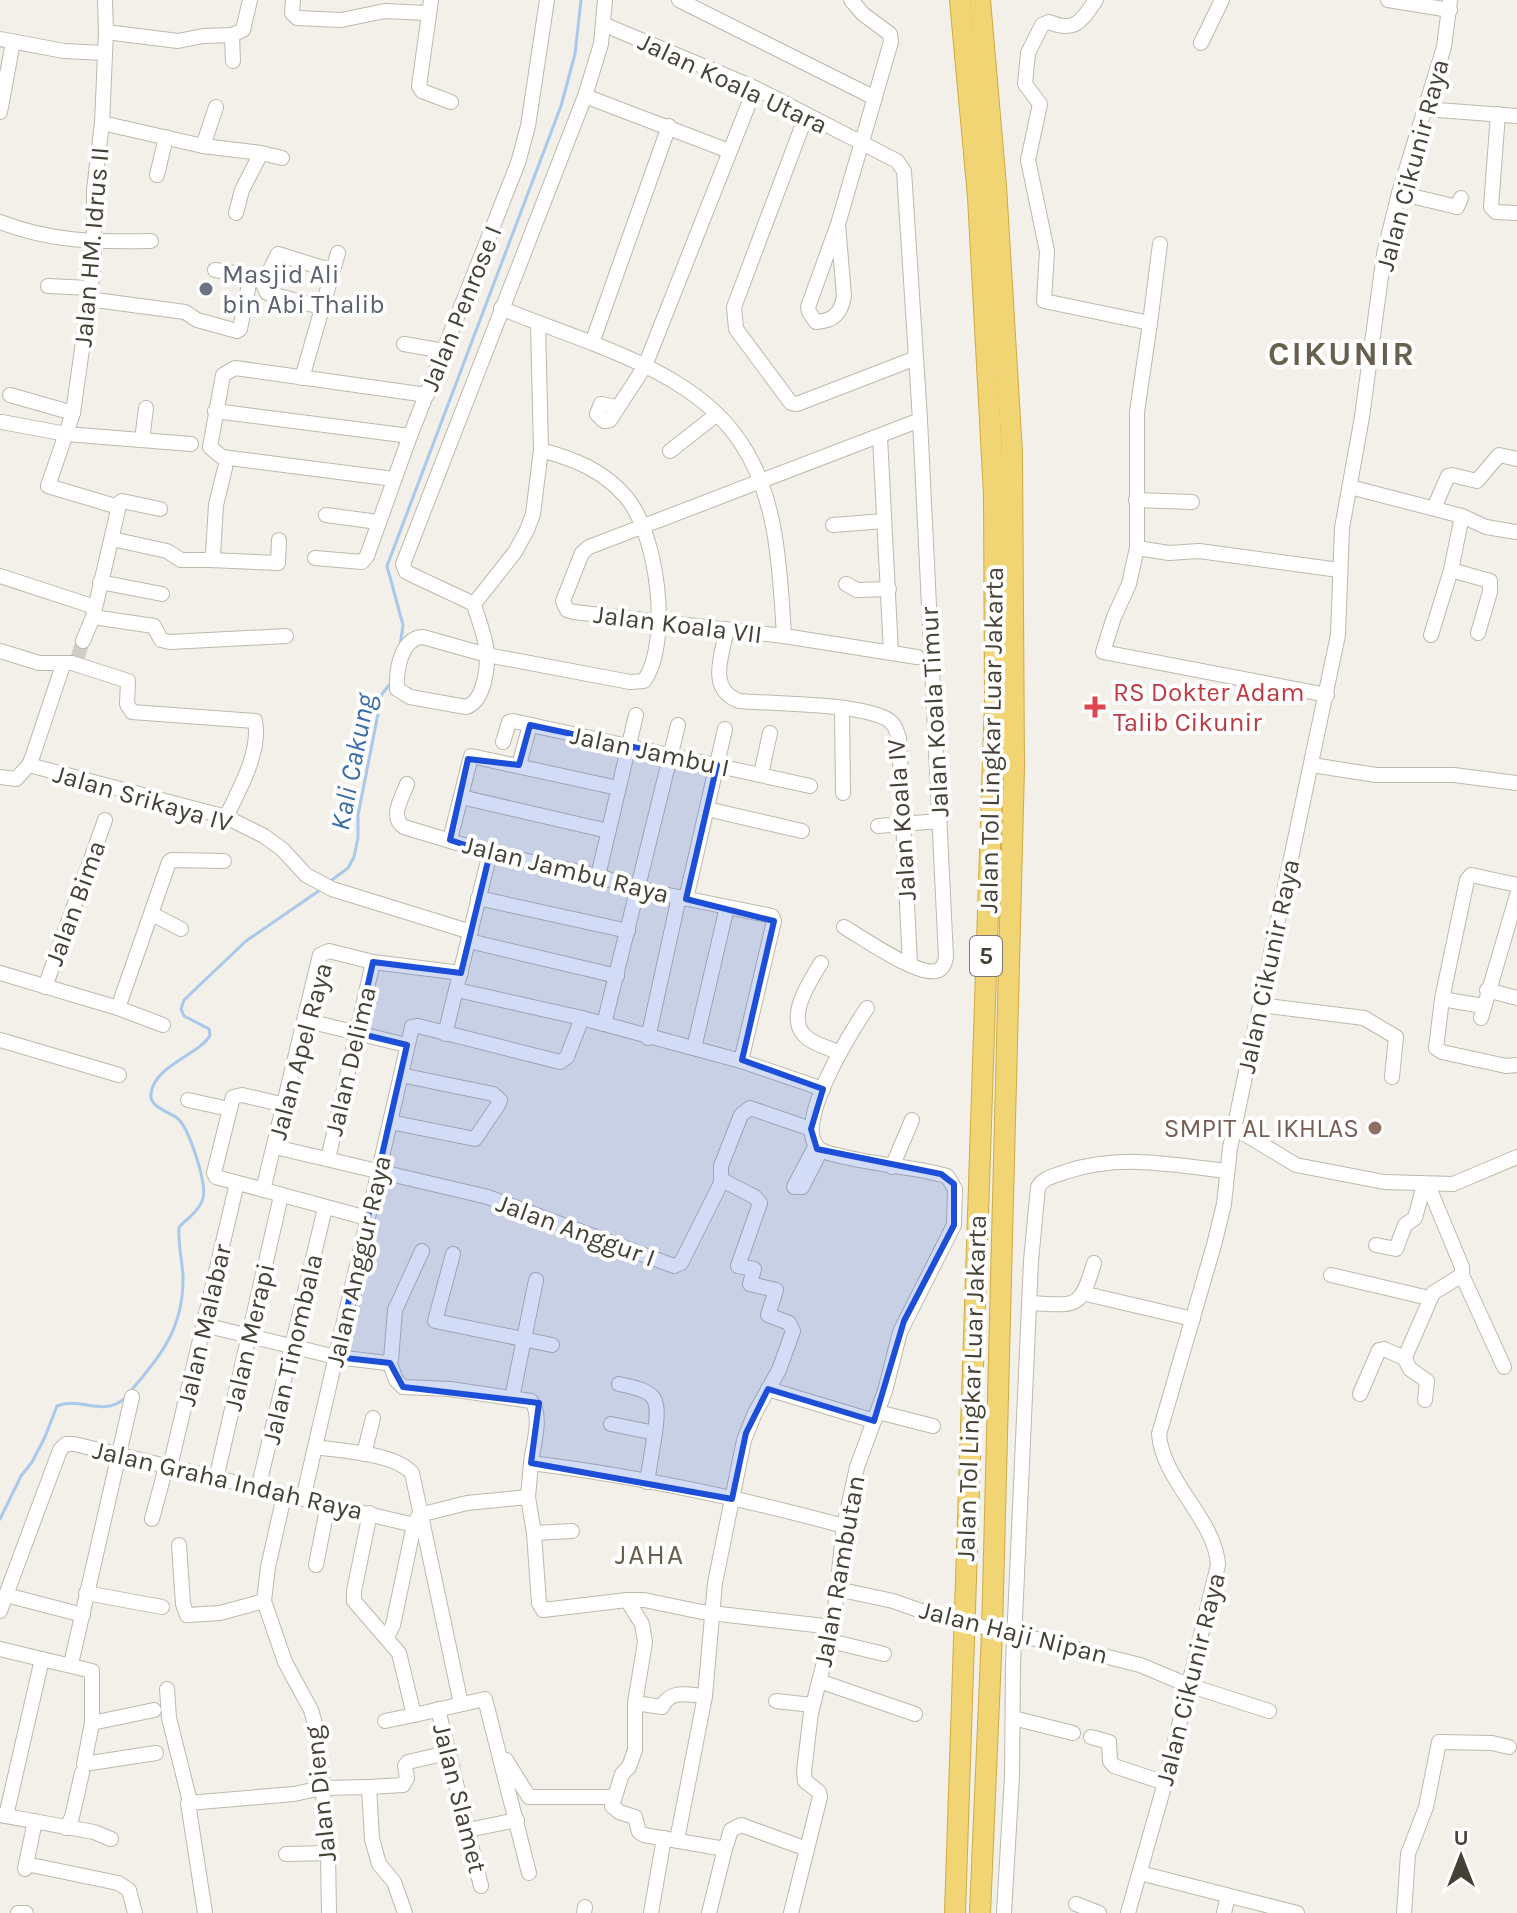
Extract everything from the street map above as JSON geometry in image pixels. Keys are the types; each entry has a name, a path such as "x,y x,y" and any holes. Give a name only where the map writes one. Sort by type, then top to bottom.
{"highway":[{"name":"Jalan Tol Lingkar Luar Jakarta","path":"955,1913 995,699 994,495 978,197 960,0"},
{"name":"Jalan Tol Lingkar Luar Jakarta","path":"980,0 996,186 1012,453 1014,767 992,1632 980,1913"}],"street":[{"name":"Jalan HM. Idrus II","path":"105,0 102,123 94,190 95,242 73,413 49,488 115,506"},
{"path":"106,32 178,41 232,35 243,30 250,0"},
{"path":"293,0 292,13 297,18 349,20 385,11 429,7 419,86 422,91 451,102"},
{"path":"530,0 546,2"},
{"path":"474,604 406,572 403,564 585,96 605,25 605,0"},
{"path":"679,0 875,98"},
{"path":"838,224 844,296 842,307 827,321 816,322 808,307 838,224 891,42 890,34 863,14 851,0"},
{"path":"1096,0 1084,16 1069,27 1044,23 1028,53 1025,84 1040,104 1028,160 1047,251 1043,300 1150,323"},
{"path":"1201,43 1222,0"},
{"path":"1388,0 1450,5"},
{"name":"Jalan Penrose I","path":"315,558 365,561 410,436 518,163 528,126 546,2"},
{"name":"Jalan Cikunir Raya","path":"1128,1913 1165,1783 1218,1572 1218,1558 1213,1544 1165,1458 1159,1434 1224,1204 1226,1171 1338,635 1342,528 1362,417 1384,254 1399,193 1444,47 1450,5"},
{"name":"Jalan Koala Utara","path":"605,25 755,88 897,161 904,171 916,358"},
{"path":"232,35 233,61"},
{"path":"0,112 6,41 64,51 104,53"},
{"path":"614,411 645,366 755,88"},
{"path":"585,96 729,151"},
{"path":"203,146 216,107"},
{"path":"1425,109 1517,116"},
{"path":"1498,114 1491,207 1496,212 1517,213"},
{"path":"806,116 734,307 733,318 740,335 791,403 803,403 916,358"},
{"path":"102,123 203,146 282,158"},
{"path":"592,343 669,126"},
{"path":"157,175 166,137"},
{"path":"236,213 242,190 261,153"},
{"path":"1399,193 1457,207 1461,198"},
{"path":"0,222 27,233 63,240 151,241"},
{"path":"1160,244 1137,412 1137,548 1129,584 1103,652 1327,695"},
{"path":"302,378 338,253"},
{"path":"321,307 267,293 263,284 278,254 333,271"},
{"path":"48,286 185,312 197,320 237,331 240,329 250,279 242,274 215,270"},
{"path":"501,308 592,343 668,378 716,415 741,443 760,482 779,560 784,636"},
{"path":"474,604 515,552 533,514 541,450 538,324"},
{"path":"404,344 444,351"},
{"name":"Jalan Koala Timur","path":"910,965 927,972 939,971 946,957 916,358"},
{"path":"394,479 222,457 210,447 223,375 235,368 427,395"},
{"path":"10,395 73,413"},
{"path":"142,440 146,408"},
{"path":"215,411 410,436"},
{"path":"670,451 716,415"},
{"path":"644,527 920,420"},
{"path":"2,422 66,434 191,444"},
{"path":"880,437 891,653"},
{"path":"474,604 487,655 480,697 474,704 466,707 410,697 397,689 396,678 407,643 423,637 487,655 630,682 644,681 652,661 659,621 656,579 644,527 628,499 591,467 541,450"},
{"path":"1434,508 1448,476 1477,481 1499,455 1517,459"},
{"path":"210,560 219,485 225,468"},
{"path":"1350,487 1462,516 1486,527 1517,532"},
{"path":"1136,500 1192,502"},
{"path":"83,641 94,612 112,539 118,510 115,506 122,501 160,509"},
{"path":"326,515 378,522"},
{"path":"1431,635 1451,570 1462,516"},
{"path":"833,525 884,521"},
{"name":"Jalan Koala VII","path":"644,527 584,550 563,601 567,610 784,636 917,657"},
{"path":"112,539 167,551 181,560 278,563 279,540"},
{"path":"1137,548 1169,553 1207,551 1339,570"},
{"path":"1451,570 1484,578 1491,585 1478,633"},
{"path":"0,576 94,612 154,626 161,640 170,642 286,636"},
{"path":"100,582 162,594"},
{"path":"846,584 857,590 889,589"},
{"name":"Jalan Koala IV","path":"727,629 719,677 720,688 727,696 739,701 842,708 887,718 895,725 899,738 910,965"},
{"path":"0,651 39,663 70,662 128,681 127,708 132,712 255,721 256,735 250,760 226,817"},
{"path":"0,777 16,779 29,765 70,662"},
{"path":"842,708 843,793"},
{"path":"598,876 636,715"},
{"path":"503,742 509,722 530,725 519,765"},
{"name":"Jalan Jambu I","path":"530,725 810,786"},
{"path":"604,1024 678,725"},
{"path":"648,1038 725,729"},
{"path":"761,774 770,733"},
{"path":"450,840 471,756 618,788"},
{"name":"Jalan Srikaya IV","path":"29,765 226,817 264,836 314,881 332,889 470,936 617,976"},
{"path":"1312,765 1376,775 1454,775 1517,783"},
{"name":"Jalan Jambu Raya","path":"407,784 397,811 399,824 490,853 598,876 639,889 772,916 774,921 741,1061"},
{"path":"461,797 608,831"},
{"path":"707,809 802,831"},
{"name":"Jalan Bima","path":"45,987 105,820"},
{"path":"878,826 939,821"},
{"path":"490,853 445,1034 560,1062 567,1057 582,1018"},
{"path":"118,1008 167,866 172,860 224,861"},
{"path":"1517,885 1479,875 1469,877 1435,1042 1436,1048 1442,1052 1517,1065"},
{"path":"1442,999 1482,1012 1517,895"},
{"path":"478,898 628,931"},
{"path":"694,1048 727,907"},
{"path":"152,914 181,929"},
{"path":"844,927 910,965"},
{"name":"Jalan Apel Raya","path":"263,1190 320,955 329,951 373,962 461,973"},
{"name":"Jalan Delima","path":"328,1159 373,962"},
{"path":"821,963 805,991 798,1013 798,1026 804,1036 838,1052"},
{"path":"0,973 118,1008 163,1025"},
{"path":"457,990 582,1018 694,1048 823,1089"},
{"path":"1487,990 1517,998"},
{"path":"1260,1005 1371,1020 1396,1037 1392,1077"},
{"path":"867,1008 838,1052 823,1089 811,1129 818,1148 892,1167 912,1120"},
{"path":"304,1020 406,1045"},
{"name":"Jalan Anggur Raya","path":"303,1499 406,1045 412,1027 445,1034"},
{"path":"0,1040 119,1075"},
{"path":"390,1122 475,1139 500,1100 493,1094 401,1075"},
{"path":"285,1105 236,1095 229,1109 214,1171 216,1177 367,1218"},
{"path":"188,1100 229,1109"},
{"name":"Jalan Anggur I","path":"378,1172 488,1197 674,1266 681,1263 722,1180 721,1166 741,1115 750,1108 811,1129"},
{"path":"1235,1128 1296,1165 1384,1182 1453,1184 1517,1157"},
{"path":"275,1147 378,1172"},
{"path":"1004,1913 1013,1718 1011,1633 1038,1187 1041,1181 1075,1168 1106,1161 1226,1171"},
{"name":"Jalan Rambutan","path":"791,1913 820,1797 804,1777 812,1705 831,1634 844,1526 857,1467 876,1416 904,1321 954,1225 955,1189 947,1176 892,1167"},
{"path":"651,1913 705,1696 711,1613 746,1433 787,1352 793,1328 789,1323 768,1315 776,1290 750,1284 754,1269 738,1266 760,1203 755,1197 722,1180"},
{"name":"Jalan Malabar","path":"152,1519 204,1325 237,1183"},
{"path":"1376,1245 1396,1249 1405,1225 1415,1218 1426,1185"},
{"path":"1426,1185 1504,1367"},
{"name":"Jalan Merapi","path":"216,1479 281,1196"},
{"name":"Jalan Tinombala","path":"258,1489 325,1208"},
{"path":"422,1251 395,1310 389,1361 396,1380 403,1387 450,1389 531,1401 537,1409 528,1497 539,1603 543,1610 644,1600 831,1634 884,1654"},
{"path":"453,1254 435,1321 552,1345"},
{"path":"1029,1303 1070,1304 1086,1294 1094,1263"},
{"path":"1331,1275 1429,1298"},
{"path":"1404,1357 1429,1298 1440,1287 1462,1275"},
{"path":"512,1398 536,1280"},
{"path":"1086,1294 1193,1319"},
{"path":"204,1325 336,1357 389,1361"},
{"path":"1360,1394 1379,1350 1384,1349 1404,1357 1410,1369 1427,1381 1425,1400"},
{"path":"619,1384 645,1391 654,1398 658,1409 647,1482"},
{"path":"768,1389 876,1416 933,1426"},
{"path":"71,1664 132,1397"},
{"path":"364,1454 373,1418"},
{"path":"611,1424 655,1433"},
{"name":"Jalan Graha Indah Raya","path":"0,1611 60,1450 66,1444 284,1496 416,1520"},
{"path":"315,1447 404,1464 412,1473 416,1520 461,1704"},
{"path":"531,1463 732,1499 844,1526"},
{"name":"Jalan Dieng","path":"284,1496 268,1567 264,1601 285,1662 311,1710 318,1734 328,1853 329,1913"},
{"path":"416,1520 467,1503 528,1497"},
{"path":"316,1565 328,1504"},
{"path":"370,1513 354,1601 399,1653 414,1715"},
{"path":"387,1637 393,1625 416,1520"},
{"path":"534,1533 572,1531"},
{"path":"179,1545 183,1604 187,1615 220,1613 264,1601"},
{"name":"Jalan Haji Nipan","path":"837,1589 893,1601 944,1619 1140,1665 1188,1685 1269,1711"},
{"path":"86,1593 162,1607"},
{"path":"6,1595 83,1615"},
{"path":"627,1600 642,1624 645,1642 635,1703 634,1756 622,1774 612,1806 635,1817 639,1832 725,1849"},
{"path":"0,1649 92,1671 92,1723 72,1817 66,1828"},
{"path":"42,1659 3,1816 94,1832 111,1839"},
{"path":"819,1681 915,1714"},
{"path":"167,1689 169,1718 190,1802 187,1809 205,1913"},
{"path":"635,1703 662,1707 665,1699 672,1695 705,1696"},
{"path":"385,1721 485,1699 529,1873"},
{"path":"776,1701 812,1705"},
{"name":"Jalan Slamet","path":"438,1709 481,1886"},
{"path":"92,1723 154,1710"},
{"path":"1013,1718 1073,1733"},
{"path":"1091,1737 1109,1742 1110,1761 1114,1766 1165,1783"},
{"path":"1404,1913 1408,1854 1426,1807 1439,1742 1492,1743 1514,1748"},
{"path":"498,1749 529,1797 613,1797"},
{"path":"83,1768 156,1753"},
{"path":"190,1802 294,1794 322,1788 403,1785 407,1778 405,1766 408,1762 447,1753"},
{"path":"369,1787 372,1839 379,1864 394,1882 405,1913"},
{"path":"468,1830 517,1820"},
{"path":"35,1821 25,1866 118,1883 129,1890 135,1913"},
{"path":"709,1913 731,1830 741,1825 807,1849"},
{"path":"286,1854 328,1853"},
{"path":"1140,1873 1297,1913"},
{"path":"1224,1913 1228,1896"},
{"path":"1076,1904 1099,1913"},
{"path":"18,1913 26,1913"}],"highlighted area":[{"path":"530,725 717,765 686,899 774,921 742,1060 823,1089 811,1129 817,1149 941,1174 954,1184 954,1225 904,1321 874,1421 768,1389 746,1433 732,1499 531,1463 539,1403 403,1387 390,1363 336,1357 407,1045 357,1033 373,962 461,973 490,853 450,840 468,759 519,765"}],"waterway":[{"name":"Kali Cakung","path":"400,646 403,625 387,566 561,106 575,54 581,0"},
{"name":"Kali Cakung","path":"328,883 348,868 354,857 358,815 382,694 390,684"},
{"name":"Kali Cakung","path":"130,1392 161,1353 175,1326 180,1311 183,1276 179,1227 196,1210 204,1191 192,1144 182,1123 156,1106 151,1099 154,1084 160,1075 210,1035 209,1029 184,1016 181,1009 184,1000 246,941 323,888"},
{"name":"Kali Cakung","path":"0,1519 45,1437 57,1406 74,1403 100,1407 117,1404 125,1398"}],"tunnel":[{"path":"77,659 83,641"}],"place":[{"name":"Masjid Ali bin Abi Thalib","path":"206,289"},
{"name":"RS Dokter Adam Talib Cikunir","path":"1095,707"},
{"name":"SMPIT AL IKHLAS","path":"1375,1128"}],"district":[{"name":"CIKUNIR","path":"1342,353"},
{"name":"JAHA","path":"650,1554"}]}
